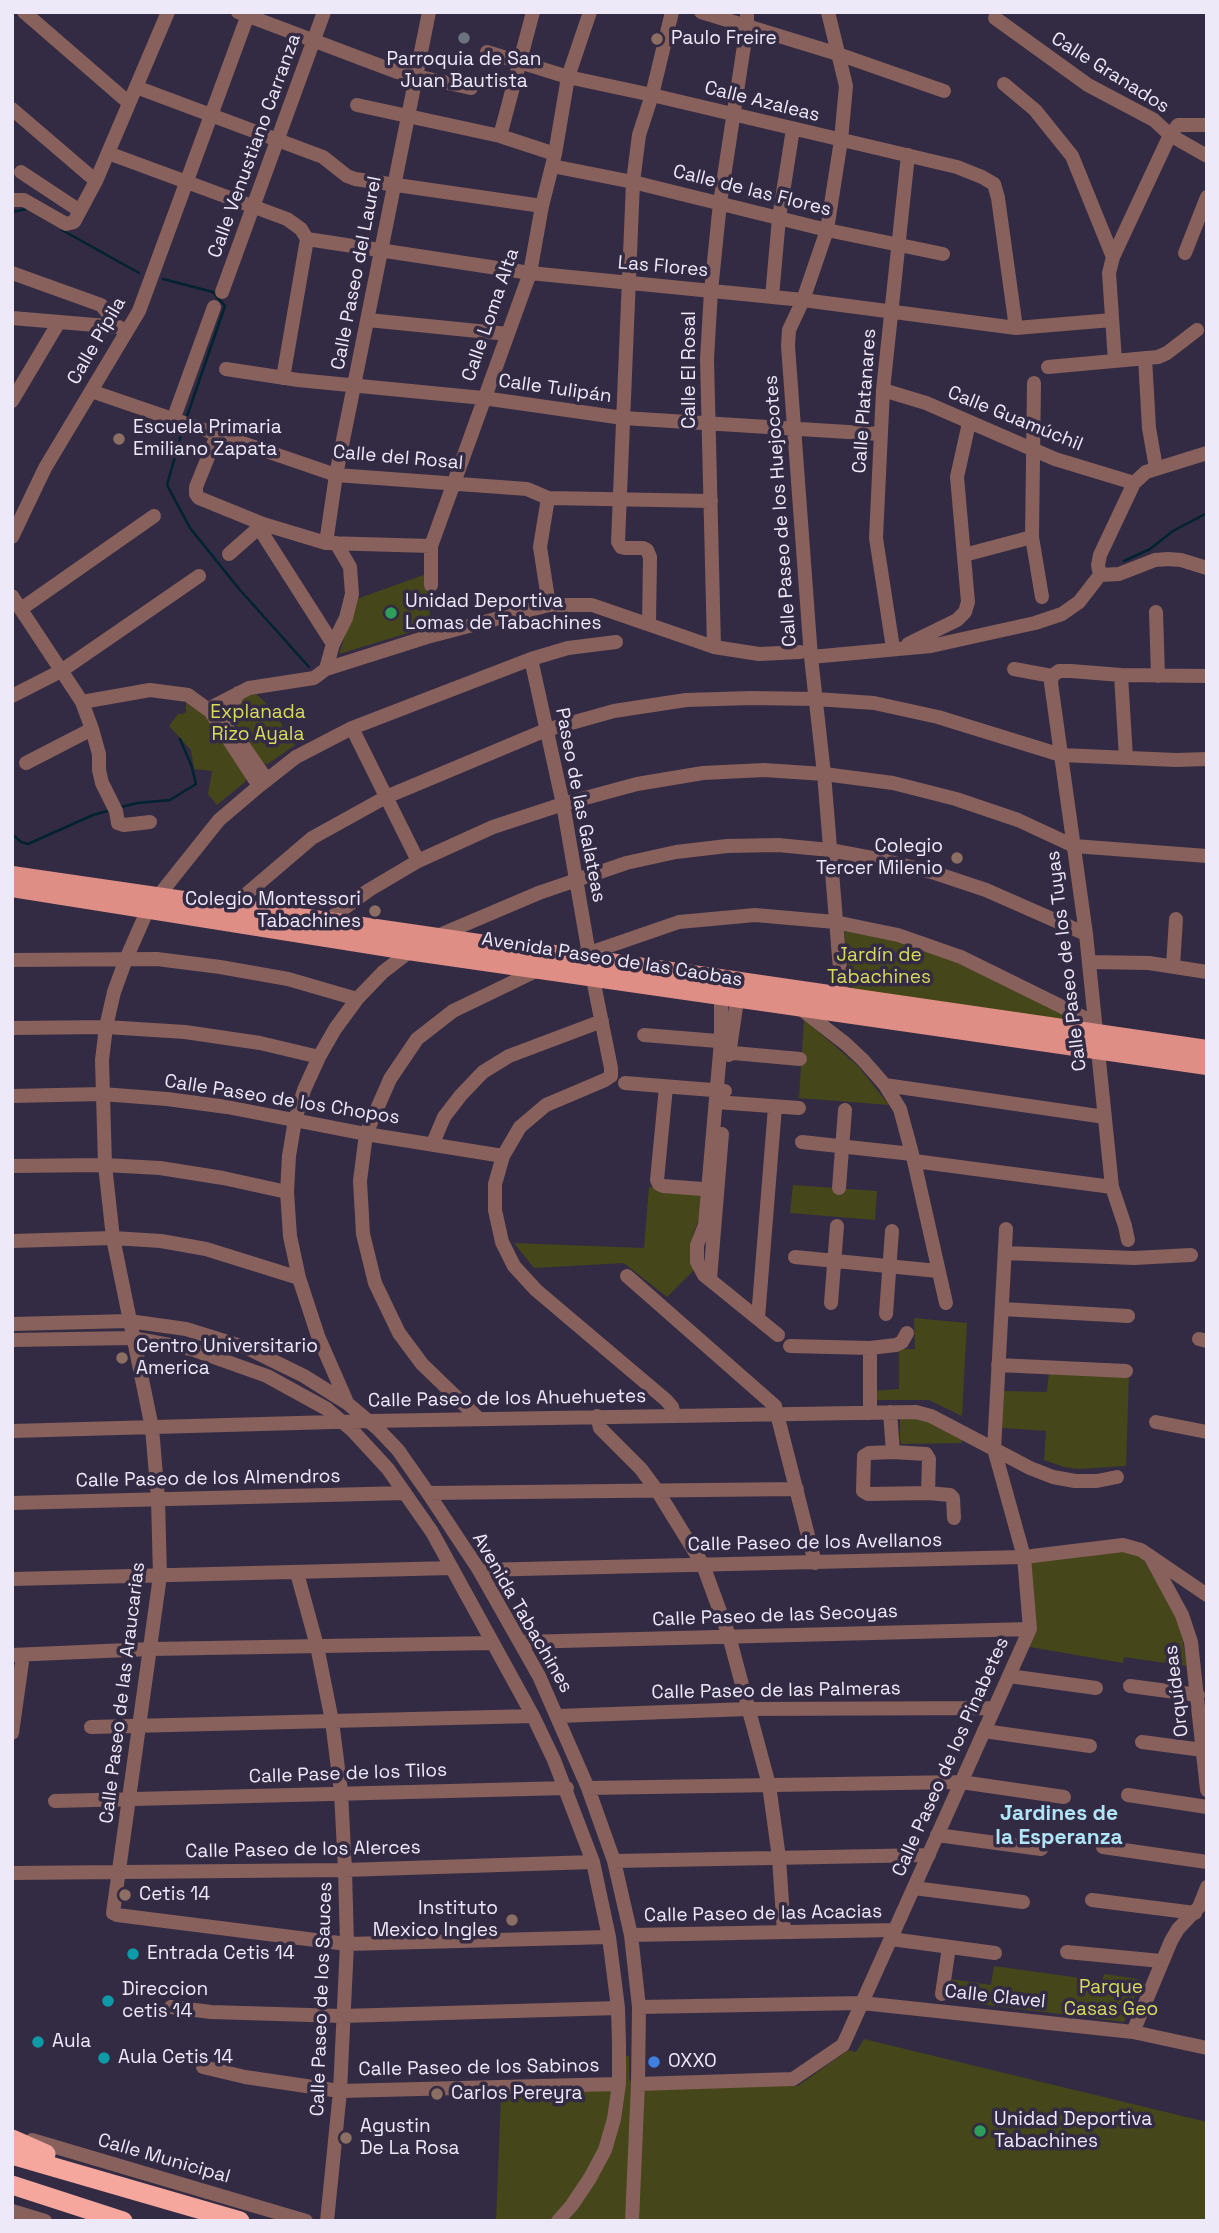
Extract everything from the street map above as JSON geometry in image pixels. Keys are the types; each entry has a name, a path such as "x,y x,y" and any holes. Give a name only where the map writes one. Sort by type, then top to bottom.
{"highway":[{"path":"12,2136 115,2180 240,2221"},
{"path":"12,2155 176,2201"},
{"path":"12,2185 123,2221"}],"main road":[{"name":"Avenida Paseo de las Caobas","path":"12,876 408,951 654,988 729,1003 1096,1036 1207,1049"},
{"name":"Avenida Paseo de las Caobas","path":"12,888 230,908 589,956 656,969 842,995 1096,1036 1207,1066"},
{"path":"654,988 656,969"}],"street":[{"path":"24,12 129,103"},
{"name":"Calle Venustiano Carranza","path":"222,292 324,12"},
{"name":"Calle Paseo del Laurel","path":"331,543 336,475 429,12"},
{"path":"500,136 533,12"},
{"name":"Calle Loma Alta","path":"431,585 431,546 530,273 568,77 590,12"},
{"path":"649,624 650,557 643,548 621,547 618,542 633,182 639,135 652,95 672,12"},
{"path":"701,12 747,19 944,91"},
{"name":"Calle Paseo de los Huejocotes","path":"828,12 846,86 841,140 827,230 803,300 789,330 788,346 806,655 816,699 824,774 843,1015"},
{"path":"245,13 397,72 471,88"},
{"name":"Calle Pípila","path":"12,537 45,468 139,311 211,115 245,13"},
{"path":"12,200 24,200 66,224 77,217 108,153 164,14"},
{"name":"Calle Granados","path":"995,18 1088,85 1154,120 1170,135 1207,156"},
{"name":"Calle El Rosal","path":"714,647 707,359 710,291 747,19"},
{"name":"Calle Azaleas","path":"487,52 568,77 908,155 957,167 982,177 994,184 998,198 1016,328"},
{"path":"1004,84 1035,110 1072,156 1113,257"},
{"path":"136,87 323,157 347,176 542,206"},
{"name":"Calle de las Flores","path":"357,105 500,136 553,160 633,182 827,230 943,254"},
{"path":"12,109 96,181"},
{"path":"1115,361 1109,273 1113,257 1170,135 1178,125 1207,125"},
{"path":"772,297 779,218 793,129"},
{"path":"108,153 287,219 300,229 307,239 283,378"},
{"name":"Calle Platanares","path":"896,648 876,538 883,390 908,155"},
{"path":"21,172 77,217"},
{"path":"1185,253 1205,206"},
{"name":"Las Flores","path":"307,239 530,273 803,300 1016,328 1112,320"},
{"path":"12,273 101,305 113,327"},
{"path":"173,419 214,307"},
{"path":"12,318 129,328"},
{"path":"368,320 508,334"},
{"path":"12,401 59,322"},
{"path":"1048,367 1158,357 1197,330"},
{"path":"1145,358 1149,428 1156,468"},
{"name":"Calle Tulipán","path":"226,369 283,378 483,398 623,418 880,434"},
{"path":"1034,383 1032,537 1042,597"},
{"name":"Calle Guamúchil","path":"883,390 906,396 1055,459 1134,483"},
{"name":"Calle del Rosal","path":"91,391 336,475 527,489 548,498 712,501"},
{"path":"896,648 957,621 965,612 968,602 957,477 969,423"},
{"path":"217,435 197,487 196,494 200,498 261,526 331,543 431,546"},
{"path":"1100,575 1100,555 1134,483 1146,472 1207,453"},
{"path":"548,498 540,547 549,605"},
{"path":"21,609 154,516"},
{"path":"229,554 261,526"},
{"path":"261,526 333,644"},
{"path":"964,555 1032,537"},
{"path":"326,669 333,644 346,618 352,593 350,566 331,543"},
{"path":"209,707 249,688 314,678 326,669 427,637 549,605 592,605 714,647 759,654 806,655 931,646 1035,624 1062,614 1079,601 1100,575 1119,574 1155,560 1181,560 1207,568"},
{"path":"12,696 61,671 200,576"},
{"path":"12,596 82,702 99,754 99,769 121,825 150,822"},
{"path":"1156,612 1158,676"},
{"name":"Calle Paseo de las Araucarias","path":"347,1944 117,1916 113,1913 160,1576 158,1499 152,1428 113,1238 105,1165 102,1060 106,1027 125,959 153,903 219,820 296,757 352,727 531,659 568,648 616,642"},
{"name":"Paseo de las Galateas","path":"531,659 563,804 589,956"},
{"path":"1014,669 1052,676 1059,671 1071,671 1121,675 1207,676"},
{"path":"1121,675 1126,758"},
{"name":"Calle Paseo de los Tuyas","path":"1052,676 1086,934 1112,1187 1128,1240"},
{"path":"82,702 150,690 188,695 209,707 228,724 263,783"},
{"path":"228,724 229,712 238,693"},
{"path":"230,908 312,838 386,797 546,730 614,710 686,700 751,698 874,703 938,717 1061,755 1207,759"},
{"path":"209,707 263,783"},
{"path":"352,727 418,861"},
{"path":"26,763 92,729"},
{"path":"325,922 369,890 418,861 493,827 637,783 703,772 764,770 893,783 956,799 1018,820 1074,846 1207,856"},
{"path":"343,1422 347,1403 318,1336 299,1278 290,1236 289,1156 295,1120 304,1090 335,1029 357,999 408,951 541,892 626,863 727,846 778,845 830,850 883,860 986,890 1086,934"},
{"path":"589,956 679,922 755,915 835,922 898,935 961,957 1096,1036"},
{"path":"1172,966 1176,919"},
{"path":"12,960 157,959 288,979 357,999"},
{"path":"1089,962 1172,966 1207,972"},
{"path":"479,1419 422,1364 399,1333 375,1283 363,1234 360,1181 366,1134 390,1079 417,1039 453,1011 540,970"},
{"path":"593,979 611,1076 546,1105 520,1127 503,1156 495,1184 495,1210 502,1242 514,1266 536,1290 666,1401 672,1407 674,1415"},
{"path":"729,1003 713,1190 696,1254 701,1270 710,1279 778,1335"},
{"path":"801,1009 846,1044 884,1085 900,1109 946,1303"},
{"path":"433,1143 444,1117 460,1095 483,1072 509,1056 602,1021"},
{"path":"12,1028 106,1027 185,1032 260,1043 319,1057"},
{"path":"644,1035 800,1059"},
{"path":"625,1083 666,1087 775,1107 799,1108"},
{"path":"884,1085 1105,1117"},
{"path":"666,1087 657,1180 663,1186 713,1190"},
{"name":"Calle Paseo de los Chopos","path":"12,1096 102,1094 167,1098 503,1156"},
{"path":"758,1318 775,1107"},
{"path":"839,1188 845,1110"},
{"path":"802,1142 1112,1187"},
{"path":"12,1166 105,1165 160,1168 288,1192"},
{"path":"831,1303 836,1226"},
{"name":"Calle Paseo de los Pinabetes","path":"862,2003 1030,1629 1024,1557 994,1449 1006,1229"},
{"path":"886,1314 892,1231"},
{"path":"12,1241 113,1238 161,1241 206,1249 299,1278"},
{"path":"1005,1253 1133,1258 1191,1255"},
{"path":"796,1257 938,1271"},
{"path":"627,1276 775,1406 815,1563"},
{"path":"1002,1309 1128,1316"},
{"name":"Avenida Tabachines","path":"12,1324 129,1321 186,1329 247,1348 304,1376 347,1403 398,1450 428,1493 479,1570 521,1642 576,1758 614,1861 631,1936 639,2007 632,2221"},
{"path":"790,1346 870,1348 899,1345 906,1332"},
{"name":"Avenida Tabachines","path":"12,1340 132,1338 191,1349 267,1376 307,1396 343,1422 381,1461 432,1532 533,1716 567,1788 593,1862 609,1937 618,2008 619,2044 619,2084 614,2119 598,2164 582,2191 558,2221"},
{"path":"870,1348 870,1413"},
{"path":"998,1366 1126,1371"},
{"path":"890,1412 893,1452"},
{"name":"Calle Paseo de los Ahuehuetes","path":"12,1431 597,1416 924,1413 1030,1468 1053,1476 1075,1481 1117,1477"},
{"path":"597,1416 600,1428 641,1469 658,1492 703,1565 729,1636 769,1785 779,1858 784,1933"},
{"path":"1156,1422 1207,1432"},
{"path":"928,1493 928,1456 922,1453 893,1452 869,1453 864,1456 863,1491 868,1494 928,1493 952,1496 954,1518"},
{"path":"428,1493 797,1489"},
{"name":"Calle Paseo de los Almendros","path":"12,1503 405,1493"},
{"path":"432,1532 447,1523"},
{"name":"Calle Paseo de los Avellanos","path":"479,1570 1024,1557 1114,1545 1132,1546 1149,1555 1207,1595"},
{"name":"Orquídeas","path":"1149,1555 1186,1625 1191,1642 1207,1790"},
{"path":"12,1579 452,1568"},
{"name":"Calle Paseo de los Sauces","path":"297,1573 317,1646 332,1721 341,1792 345,1870 347,1944 341,2091 327,2221"},
{"name":"Calle Paseo de las Secoyas","path":"521,1642 1030,1629"},
{"path":"12,1733 18,1655 151,1649 493,1643"},
{"path":"1009,1676 1096,1688"},
{"path":"1130,1686 1198,1695"},
{"name":"Calle Paseo de las Palmeras","path":"558,1716 748,1709 994,1708"},
{"path":"92,1727 533,1716"},
{"path":"984,1731 1090,1746"},
{"path":"543,1735 559,1741 564,1740 566,1735"},
{"path":"1142,1742 1203,1750"},
{"path":"554,1760 569,1756 576,1758"},
{"path":"588,1788 961,1782 1064,1797"},
{"name":"Calle Pase de los Tilos","path":"55,1801 567,1788"},
{"path":"1128,1795 1207,1807"},
{"path":"937,1835 1041,1849"},
{"path":"1103,1847 1207,1862"},
{"path":"614,1861 929,1855"},
{"name":"Calle Paseo de los Alerces","path":"12,1873 345,1870 593,1862"},
{"path":"1133,2032 1174,1935 1202,1903 1207,1887"},
{"path":"914,1888 1023,1902"},
{"path":"1093,1900 1195,1913"},
{"name":"Calle Paseo de las Acacias","path":"631,1936 784,1933 893,1935 995,1953"},
{"path":"347,1944 609,1937"},
{"path":"942,1994 949,1947"},
{"path":"1067,1952 1161,1961"},
{"path":"638,2084 793,2079 844,2045 862,2003"},
{"name":"Calle Clavel","path":"639,2007 862,2003 1133,2032 1207,2048"},
{"path":"171,2007 211,2012 342,2016 618,2008"},
{"path":"619,2044 638,2044"},
{"name":"Calle Paseo de los Sabinos","path":"202,2067 284,2084 341,2091 619,2084"},
{"name":"Calle Municipal","path":"12,2136 306,2221"},
{"path":"12,2211 45,2221"}],"green space":[{"name":"Unidad Deportiva Lomas de Tabachines","path":"426,574 431,626 339,654 357,599"},
{"name":"Explanada Rizo Ayala","path":"252,690 272,709 295,745 268,764 261,763 235,725 235,704"},
{"path":"186,700 194,701 247,775 245,782 217,805 208,794 212,771 194,769 191,750 169,726 178,714 186,713"},
{"name":"Jardín de Tabachines","path":"844,931 897,940 959,960 1084,1021 1085,1028 851,993"},
{"path":"804,1019 858,1066 889,1105 799,1098"},
{"path":"793,1185 877,1191 875,1220 790,1213"},
{"path":"649,1187 704,1191 702,1210 691,1241 696,1268 667,1297 624,1263 534,1268 514,1243 644,1248"},
{"path":"914,1318 967,1323 962,1416 929,1400 874,1400 873,1391 899,1389 899,1349 915,1349"},
{"path":"1049,1371 1129,1374 1126,1466 1079,1469 1064,1467 1044,1460 1046,1431 1002,1428 1003,1391 1047,1392"},
{"path":"916,1414 962,1436 962,1443 902,1444 900,1417"},
{"path":"1116,1547 1142,1557 1179,1620 1187,1666 1124,1657 1123,1663 1030,1647 1034,1632 1030,1560"},
{"name":"Parque Casas Geo","path":"994,1966 1102,1981 1104,1974 1138,1979 1141,1982 1124,2022 947,2000 950,1979 991,1985"},
{"name":"Unidad Deportiva Tabachines","path":"864,2039 1207,2122 1207,2221 638,2221 643,2087 798,2086 848,2050 856,2052"},
{"path":"625,2056 629,2056 629,2077 632,2085 627,2221 568,2221 585,2198"},
{"path":"612,2087 607,2126 596,2157 563,2208 550,2221 496,2221 501,2095"}],"waterway":[{"path":"12,212 26,209"},
{"path":"62,230 139,273"},
{"path":"163,279 213,292 225,306 187,416"},
{"path":"182,432 167,485 190,528 240,590 309,667"},
{"path":"1124,561 1150,549 1173,531 1207,513"},
{"path":"121,807 170,800 196,784 180,739"},
{"path":"12,834 28,844 93,815 111,810"}],"place":[{"name":"Parroquia de San Juan Bautista","path":"464,38"},
{"name":"Paulo Freire","path":"657,39"},
{"name":"Escuela Primaria Emiliano Zapata","path":"119,439"},
{"name":"Unidad Deportiva Lomas de Tabachines","path":"391,613"},
{"name":"Colegio Tercer Milenio","path":"957,858"},
{"name":"Colegio Montessori Tabachines","path":"375,911"},
{"name":"Centro Universitario America","path":"122,1358"},
{"name":"Cetis 14","path":"125,1895"},
{"name":"Instituto Mexico Ingles","path":"512,1920"},
{"name":"Entrada Cetis 14","path":"133,1954"},
{"name":"Direccion cetis 14","path":"108,2001"},
{"name":"Aula","path":"38,2042"},
{"name":"Aula Cetis 14","path":"104,2058"},
{"name":"OXXO","path":"654,2062"},
{"name":"Carlos Pereyra","path":"437,2094"},
{"name":"Unidad Deportiva Tabachines","path":"980,2131"},
{"name":"Agustin De La Rosa","path":"346,2138"}],"district":[{"name":"Jardines de la Esperanza","path":"1059,1826"}]}
